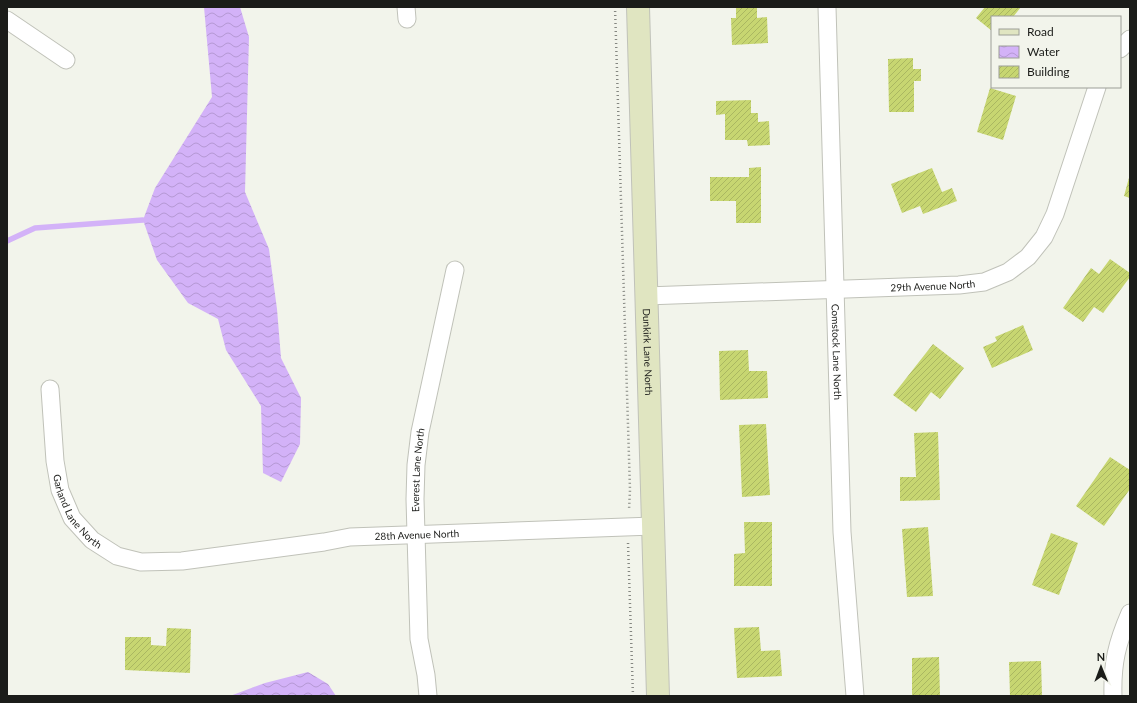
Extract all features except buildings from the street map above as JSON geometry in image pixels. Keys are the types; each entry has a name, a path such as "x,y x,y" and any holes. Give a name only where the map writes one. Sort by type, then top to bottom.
{"street":[{"name":"Dunkirk Lane North","path":"638,7 658,696"},
{"name":"Comstock Lane North","path":"827,7 842,532 855,696"},
{"path":"7,20 66,60"},
{"path":"1121,48 1130,39"},
{"name":"29th Avenue North","path":"646,296 959,285 984,282 1008,272 1028,257 1044,237 1055,214 1097,88"},
{"name":"Everest Lane North","path":"428,696 426,675 419,639 415,499 416,465 420,432 455,270"},
{"name":"Garland Lane North","path":"50,389 55,461 60,490 72,518 92,540 117,556 141,562 182,561"},
{"name":"28th Avenue North","path":"182,561 324,542 350,537 654,526"},
{"path":"1113,696 1114,665 1120,637 1130,613"}],"path":[{"path":"615,7 630,490 628,527 634,696"}],"water":[{"path":"204,7 240,7 249,37 245,192 269,249 277,309 281,358 301,398 300,444 281,482 263,473 261,406 226,350 218,319 188,303 157,260 143,220 155,188 212,97"},
{"path":"308,672 328,684 336,696 230,696 265,683"}],"waterway":[{"path":"7,241 35,228 143,220"}]}
